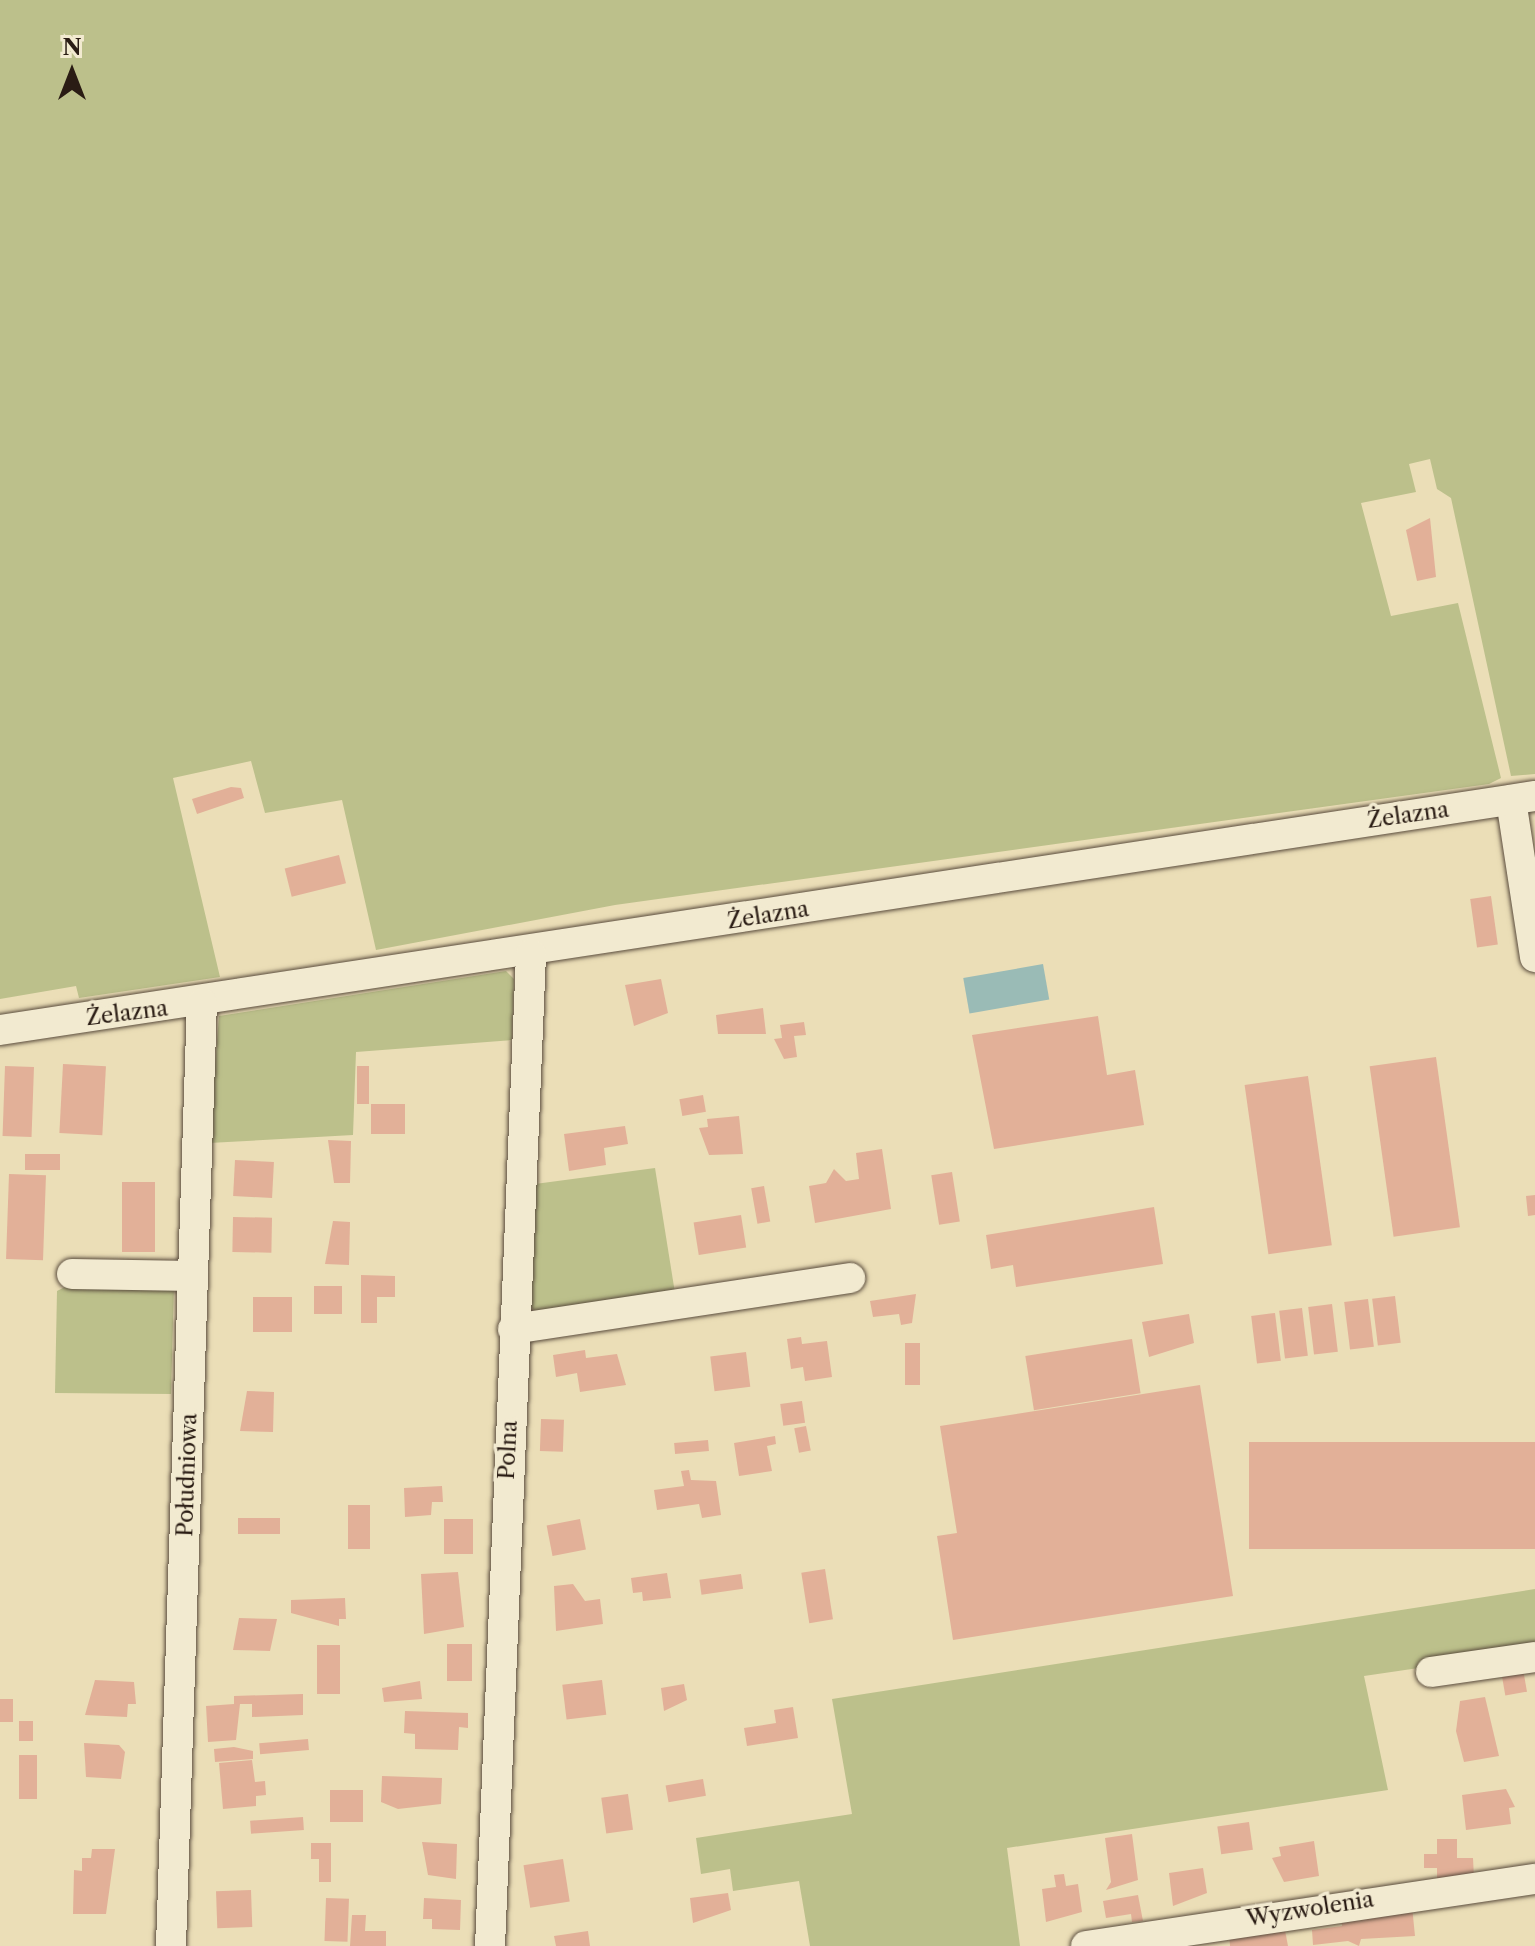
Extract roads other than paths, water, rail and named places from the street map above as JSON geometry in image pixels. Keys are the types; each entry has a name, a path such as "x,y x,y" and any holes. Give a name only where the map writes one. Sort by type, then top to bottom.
{"street":[{"name":"Żelazna","path":"0,1030 202,1004 531,954 1523,798"},
{"path":"1523,798 1535,957"},
{"name":"Polna","path":"490,1946 513,1329 531,954"},
{"name":"Południowa","path":"171,1946 202,1004"},
{"path":"72,1274 193,1276"},
{"path":"513,1329 850,1278"},
{"path":"1431,1672 1535,1657"},
{"name":"Wyzwolenia","path":"1086,1946 1535,1879"}],"water":[{"path":"1043,964 1049,999 969,1014 963,978"}]}
